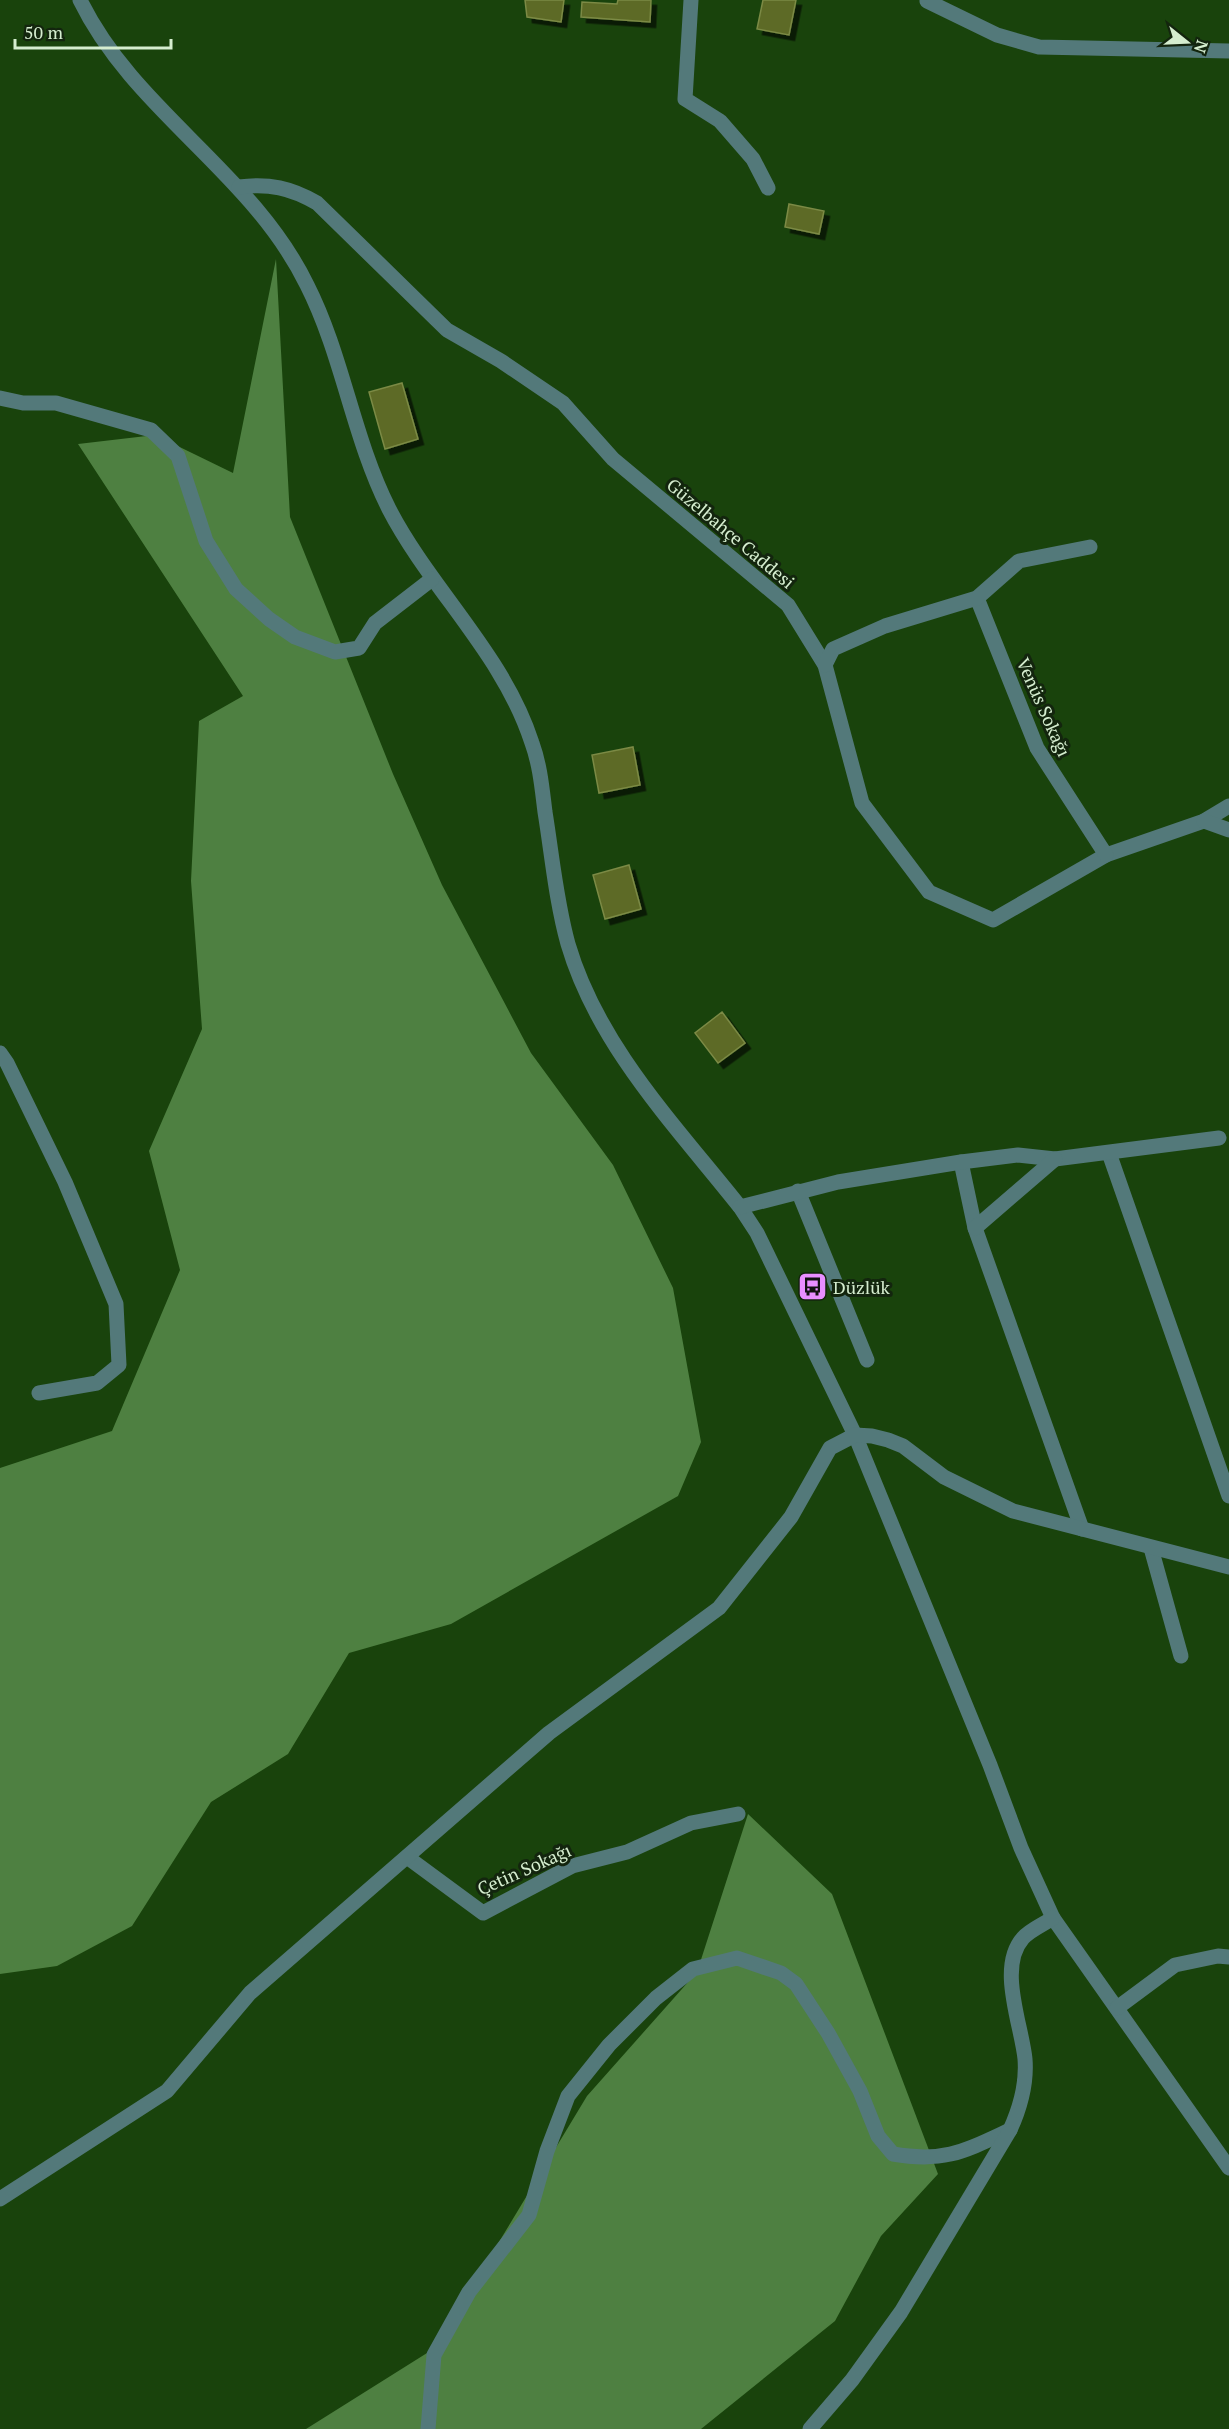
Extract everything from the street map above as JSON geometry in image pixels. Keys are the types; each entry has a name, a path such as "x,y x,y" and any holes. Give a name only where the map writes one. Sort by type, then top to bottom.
{"street":[{"path":"80,0 92,25 113,57 239,187 288,250 308,286 328,334 370,468 389,509 432,579 504,683 520,711 541,776 567,941 595,1013 617,1050 740,1207 757,1233 855,1435 990,1765 1021,1848 1053,1918 1229,2168"},
{"path":"691,0 685,99 720,121 753,159 768,188"},
{"path":"927,0 997,35 1039,47 1229,51"},
{"name":"Güzelbahçe Caddesi","path":"239,187 278,186 299,193 317,203 447,330 501,361 563,403 613,459 788,605 825,665 862,803 929,892 993,920 1106,855"},
{"path":"0,398 23,403 56,403 151,430 178,456 206,541 236,589 296,638 335,652 359,648 375,623 432,579"},
{"path":"825,665 833,649 885,626 977,598 1019,561 1090,547"},
{"name":"Venüs Sokağı","path":"977,598 1037,748 1106,855"},
{"path":"1106,855 1204,821 1229,806"},
{"path":"1204,821 1229,830"},
{"path":"0,1053 65,1182 116,1304 119,1365 98,1383 39,1392"},
{"path":"740,1207 838,1182 961,1162 1018,1155 1055,1159 1220,1138"},
{"path":"1108,1153 1229,1496"},
{"path":"975,1228 1055,1159"},
{"path":"961,1162 975,1228 1082,1529"},
{"path":"798,1191 867,1360"},
{"path":"0,2199 167,2091 250,1993 549,1733 718,1608 791,1517 830,1448 855,1435 872,1436 903,1446 944,1477 1013,1510 1229,1567"},
{"path":"1151,1548 1181,1656"},
{"name":"Çetin Sokağı","path":"407,1857 483,1914 572,1866 627,1852 692,1823 738,1814"},
{"path":"810,2429 852,2380 901,2312 1010,2130 1022,2100 1025,2078 1025,2058 1012,1990 1013,1962 1023,1939 1053,1918"},
{"path":"1117,2008 1175,1965 1218,1956 1229,1957"},
{"path":"428,2429 434,2355 469,2292 529,2215 547,2151 568,2096 609,2044 656,1998 693,1969 737,1958 780,1973 796,1984 828,2033 860,2091 878,2136 893,2154 934,2158 961,2152 1010,2130"}],"green space":[{"path":"276,259 290,517 393,774 442,885 531,1053 613,1165 673,1288 701,1442 678,1496 451,1624 349,1653 288,1754 211,1802 132,1926 57,1966 0,1974 0,1468 112,1431 180,1270 149,1151 202,1029 191,881 199,721 243,696 78,444 155,435 233,473"},
{"path":"748,1814 832,1894 938,2174 881,2236 835,2321 701,2429 306,2429 435,2348 587,2096 697,1972"}],"building":[{"path":"525,0 564,0 561,22 527,17"},
{"path":"618,0 651,0 650,22 581,17 582,2 617,4"},
{"path":"763,0 796,0 789,35 757,29"},
{"path":"789,204 824,211 819,234 785,227"},
{"path":"402,383 418,439 385,449 369,392"},
{"path":"633,747 640,785 599,793 592,755"},
{"path":"629,865 641,909 605,919 593,875"},
{"path":"722,1012 745,1043 718,1063 695,1033"}],"place":[{"name":"Düzlük","path":"812,1287"}]}
